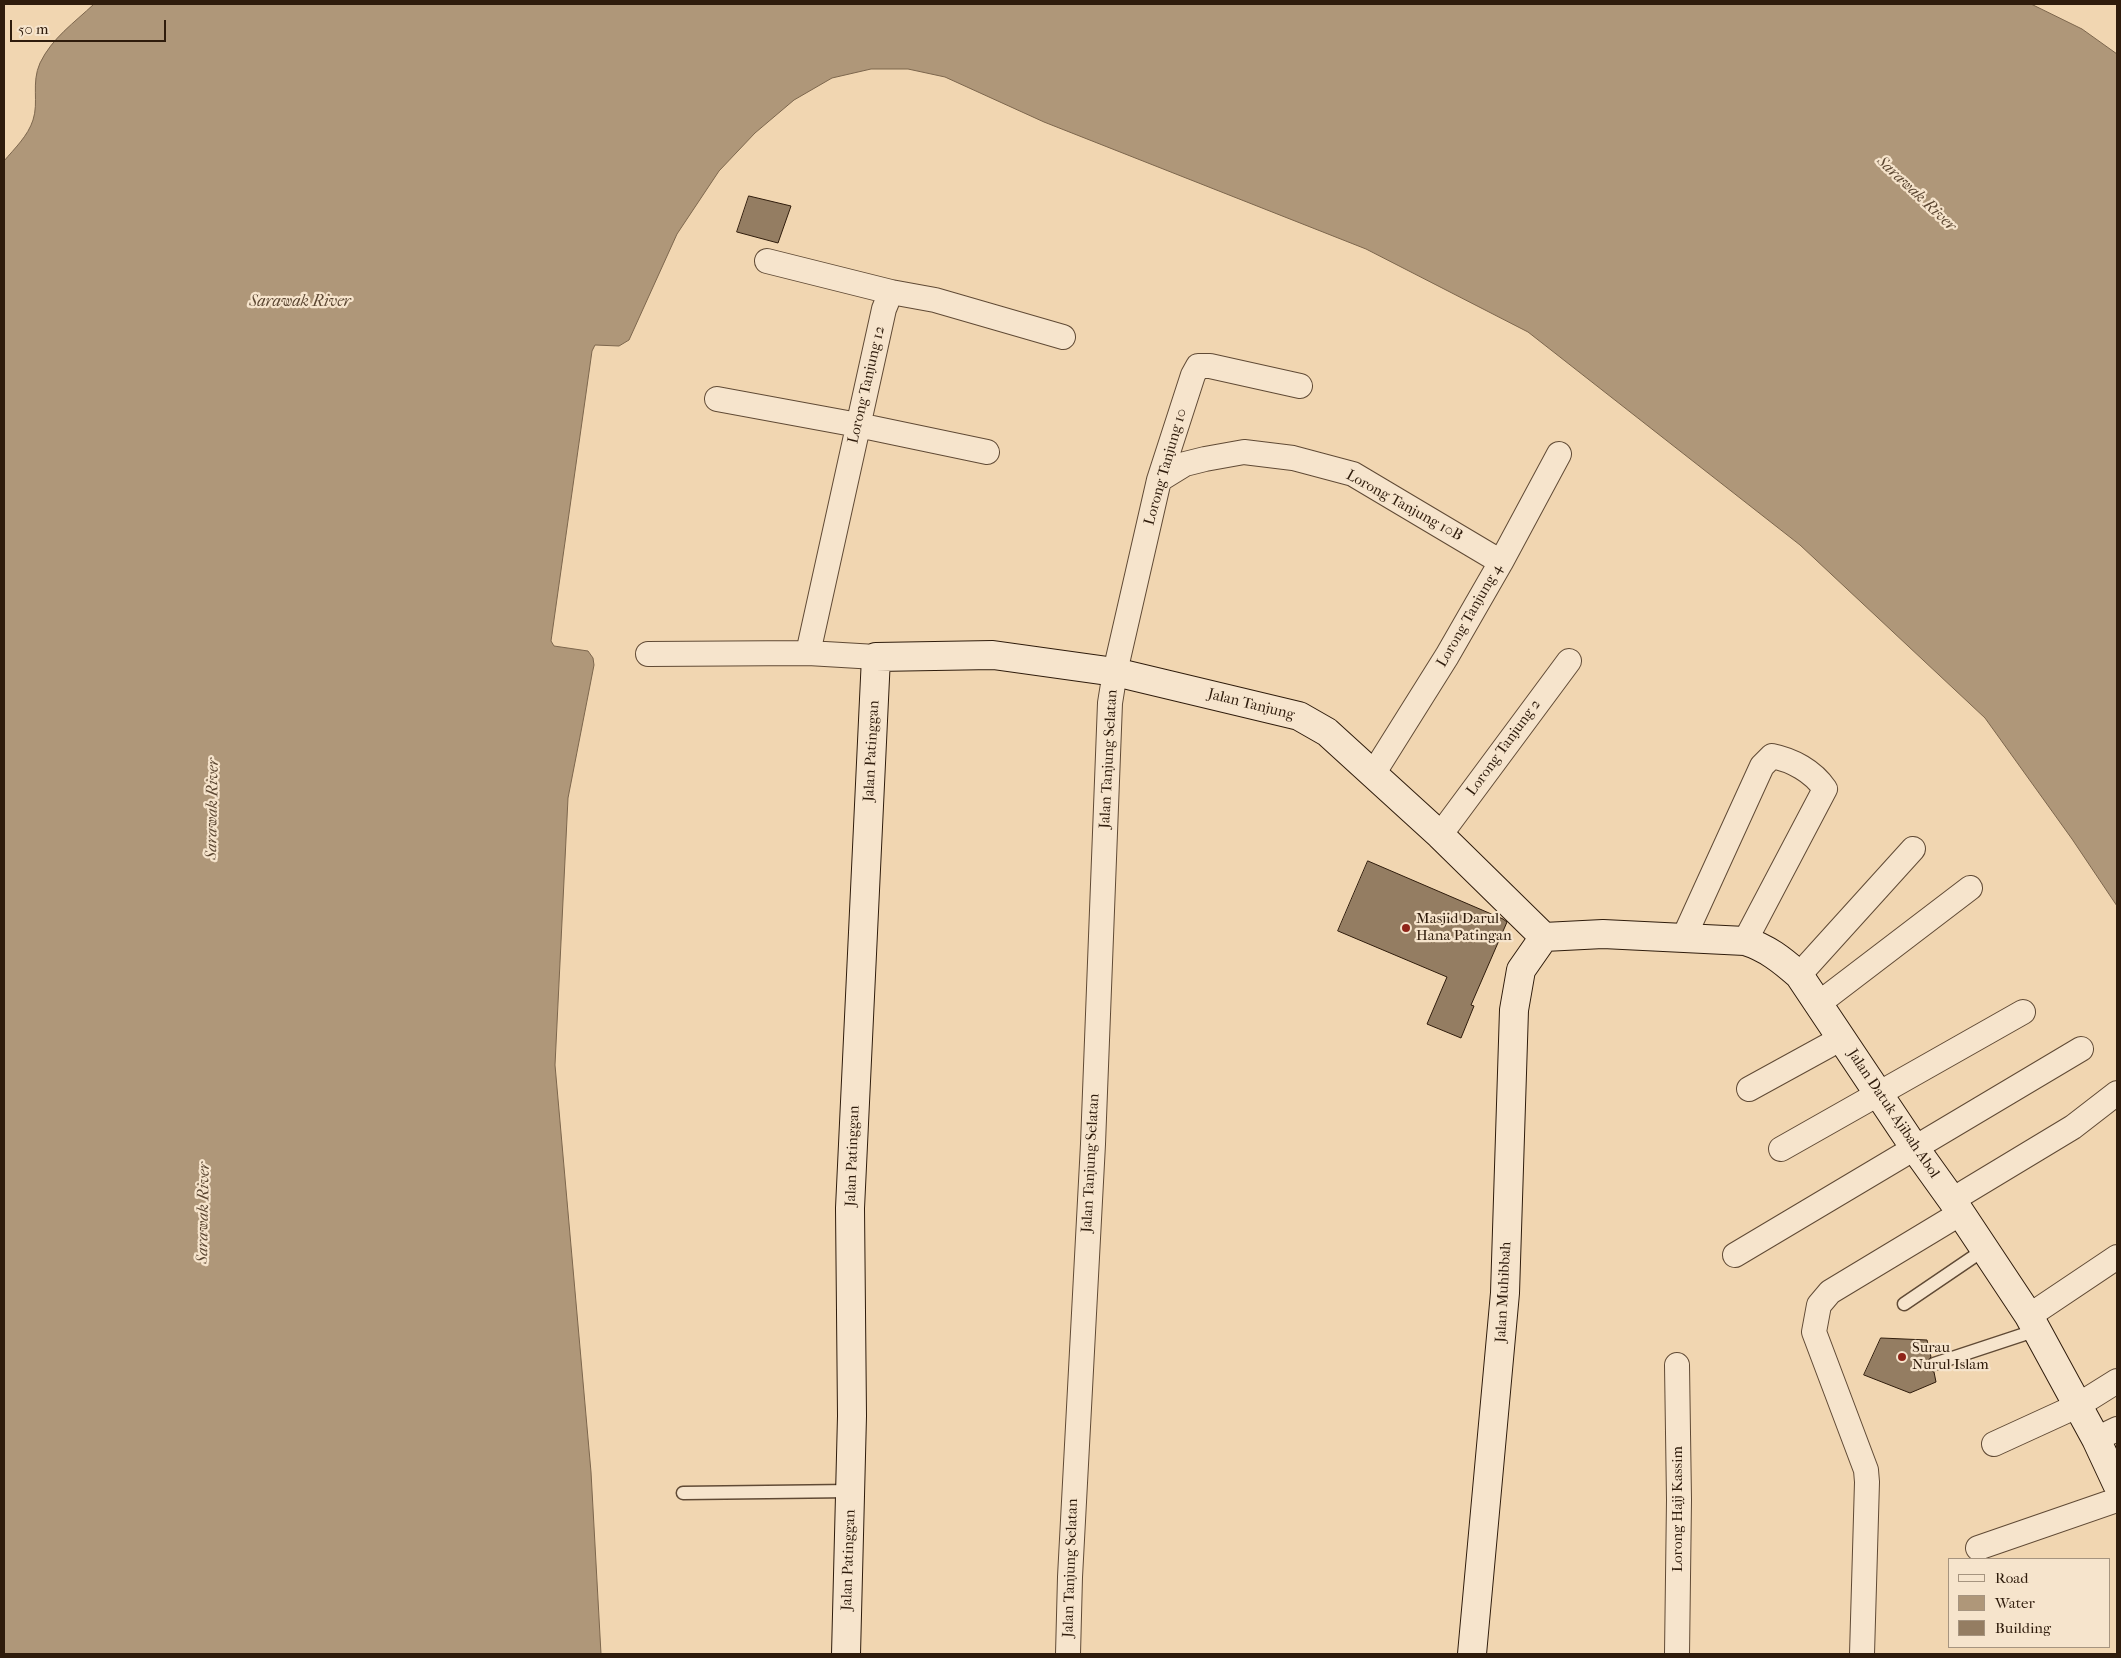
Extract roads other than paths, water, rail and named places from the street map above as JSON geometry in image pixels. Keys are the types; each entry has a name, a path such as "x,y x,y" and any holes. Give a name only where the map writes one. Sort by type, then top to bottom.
{"main road":[{"name":"Jalan Tanjung","path":"876,657 993,654 1115,672 1299,716 1327,732 1440,835 1544,938"},
{"name":"Jalan Patinggan","path":"846,1654 851,1491 850,1208 876,657"},
{"name":"Jalan Datuk Ajibah Abol","path":"1544,938 1603,934 1744,941 1761,946 1776,955 1799,975 2033,1323 2077,1406 2107,1434 2117,1484"},
{"name":"Jalan Muhibbah","path":"1472,1654 1505,1293 1514,1010 1520,970 1544,938"}],"street":[{"path":"766,261 891,292 935,300 1063,337"},
{"name":"Lorong Tanjung 12","path":"808,653 884,309 891,292"},
{"name":"Lorong Tanjung 10","path":"1115,672 1159,480 1193,375 1198,366 1210,366 1300,386"},
{"path":"717,399 858,425 987,452"},
{"name":"Lorong Tanjung 10B","path":"1159,480 1185,464 1244,452 1293,458 1353,474 1501,562"},
{"name":"Lorong Tanjung 4","path":"1373,774 1447,656 1501,562 1559,454"},
{"path":"648,654 808,653 876,657"},
{"name":"Lorong Tanjung 2","path":"1440,835 1569,661"},
{"name":"Jalan Tanjung Selatan","path":"1068,1654 1070,1577 1093,1144 1110,704 1115,672"},
{"path":"1684,937 1762,766 1772,756 1788,759 1818,779 1825,789 1744,941"},
{"path":"1799,975 1913,849"},
{"path":"1818,1004 1970,888"},
{"path":"1781,1149 2023,1012"},
{"path":"1749,1089 1842,1038"},
{"path":"1735,1255 2080,1050"},
{"path":"1862,1654 1866,1470 1814,1332 1819,1305 1830,1292 2073,1127 2117,1093"},
{"path":"2033,1323 2117,1257"},
{"name":"Lorong Hajj Kassim","path":"1677,1365 1679,1500 1677,1654"},
{"path":"1994,1444 2077,1406 2117,1381"},
{"path":"1978,1548 2117,1500"}],"lane":[{"path":"1904,1304 1985,1249"},
{"path":"1934,1364 2033,1323"},
{"path":"683,1493 851,1491"}],"water":[{"name":"Sarawak River","path":"94,4 2031,4 2082,29 2117,54 2117,906 2072,839 1985,718 1800,545 1528,332 1366,249 1044,122 945,77 908,69 871,69 832,78 794,100 755,133 719,171 677,234 629,340 619,346 595,345 592,351 551,641 554,646 588,651 593,658 594,665 568,798 555,1065 591,1472 601,1654 4,1654 4,161 31,126 35,113 37,70 45,54 64,31"}],"place":[{"name":"Masjid Darul Hana Patingan","path":"1406,928"},
{"name":"Surau Nurul Islam","path":"1902,1357"}]}
